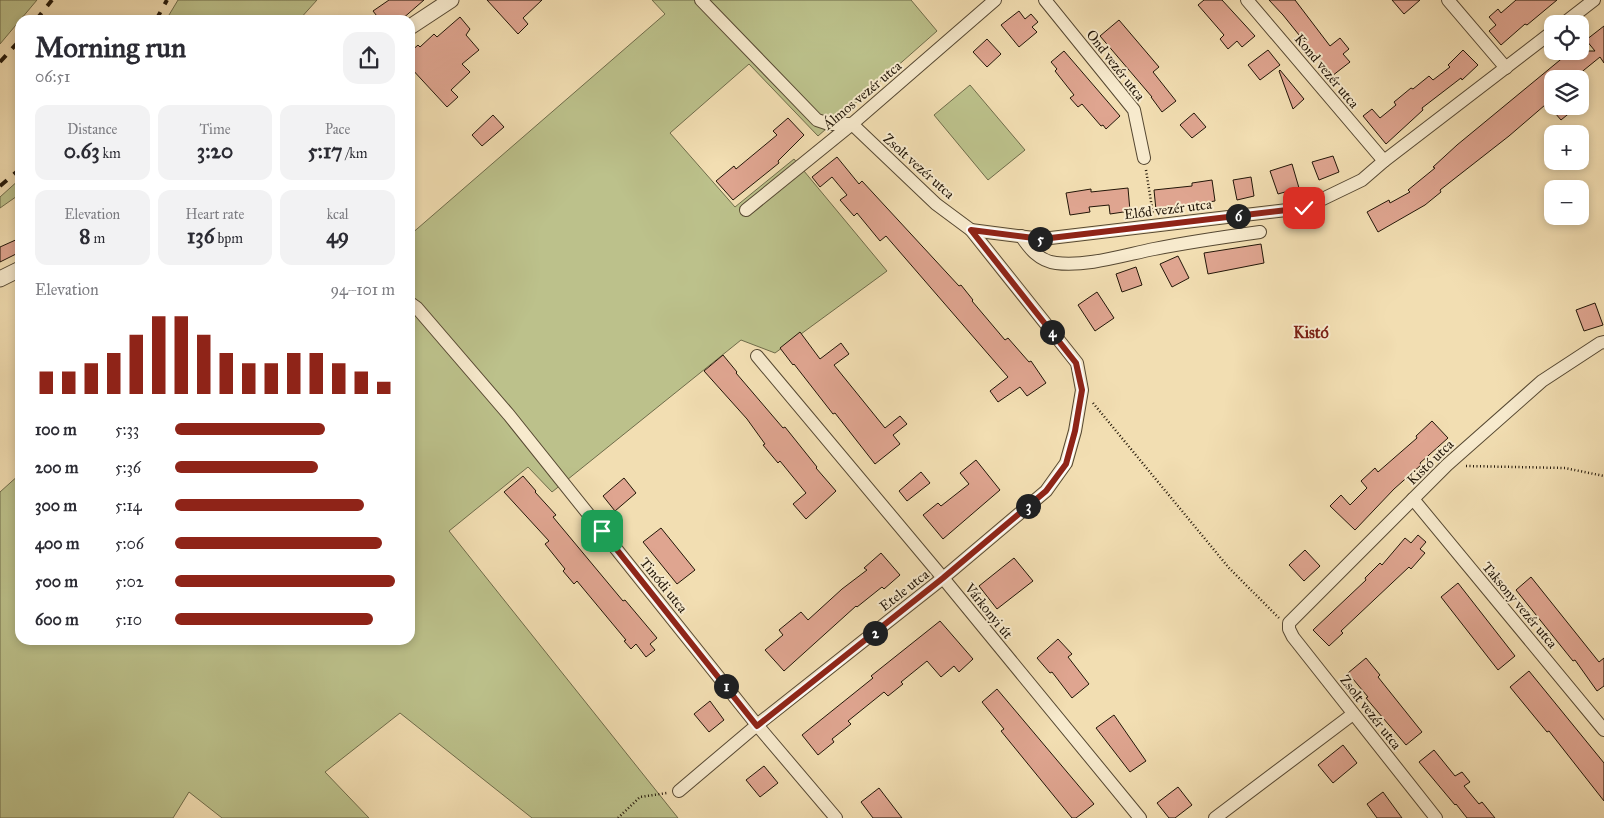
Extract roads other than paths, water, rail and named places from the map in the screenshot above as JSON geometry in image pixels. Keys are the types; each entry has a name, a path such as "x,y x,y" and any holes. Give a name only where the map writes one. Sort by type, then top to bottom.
{"street":[{"path":"415,24 451,0"},
{"path":"701,0 817,120 829,124 852,124"},
{"name":"Álmos vezér utca","path":"746,210 852,124 995,0"},
{"name":"Ond vezér utca","path":"1045,0 1134,110 1144,158"},
{"name":"Kond vezér utca","path":"1247,0 1384,161"},
{"path":"1448,0 1506,68"},
{"path":"1575,15 1594,0"},
{"name":"Előd vezér utca","path":"971,230 1042,239 1304,208 1362,180 1544,38"},
{"name":"Zsolt vezér utca","path":"852,124 936,204 971,230 1076,363 1082,390"},
{"path":"1021,236 1032,252 1042,259 1056,263 1087,262 1162,247 1260,232"},
{"path":"0,279 15,272"},
{"name":"Tinódi utca","path":"415,306 509,415 757,726 836,818"},
{"name":"Kistó utca","path":"1285,620 1413,499 1446,465 1542,381 1604,342"},
{"name":"Várkonyi út","path":"757,356 943,578 1140,818"},
{"name":"Etele utca","path":"678,791 943,578 1046,491 1066,464 1075,431 1082,390"},
{"name":"Taksony vezér utca","path":"1413,499 1604,730"},
{"name":"Zsolt vezér utca","path":"1285,620 1293,637 1436,818"},
{"path":"1215,818 1353,714"}],"railway":[{"path":"40,15 52,0"},
{"path":"159,15 167,0"},
{"path":"0,62 15,46"},
{"path":"0,186 15,173"}],"district":[{"name":"Kistó","path":"1311,332"}]}
